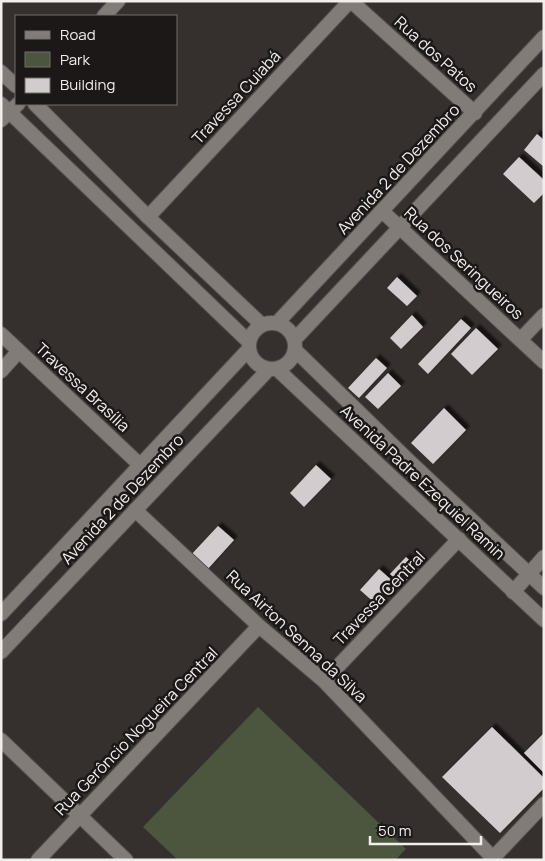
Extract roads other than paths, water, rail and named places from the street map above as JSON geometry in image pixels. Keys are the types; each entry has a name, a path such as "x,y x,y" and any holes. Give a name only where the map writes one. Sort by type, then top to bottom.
{"street":[{"path":"105,15 118,1"},
{"name":"Rua dos Patos","path":"350,1 475,113"},
{"name":"Travessa Cuiabá","path":"148,216 350,1"},
{"name":"Avenida 2 de Dezembro","path":"277,323 544,37"},
{"path":"1,72 15,85"},
{"path":"7,110 248,346 255,363 273,370 284,367 295,345 400,226 544,74"},
{"path":"36,105 262,325"},
{"name":"Rua dos Seringueiros","path":"382,211 544,362"},
{"path":"521,340 544,315"},
{"path":"248,346 251,335 262,325 277,323 291,332 295,345"},
{"name":"Travessa Brasília","path":"1,334 140,465"},
{"name":"Avenida Padre Ezequiel Ramin","path":"295,345 544,588"},
{"name":"Avenida 2 de Dezembro","path":"1,614 248,346"},
{"path":"1,371 19,351"},
{"name":"Avenida 2 de Dezembro","path":"1,652 135,510 273,370"},
{"name":"Avenida Padre Ezequiel Ramin","path":"273,370 544,620"},
{"name":"Rua Airton Senna da Silva","path":"135,510 259,626 324,681 492,859"},
{"name":"Travessa Central","path":"324,681 459,540"},
{"path":"513,592 544,557"},
{"name":"Rua Gerôncio Nogueira Central","path":"38,860 259,626"},
{"path":"1,740 126,860"},
{"path":"492,859 544,804"}]}
